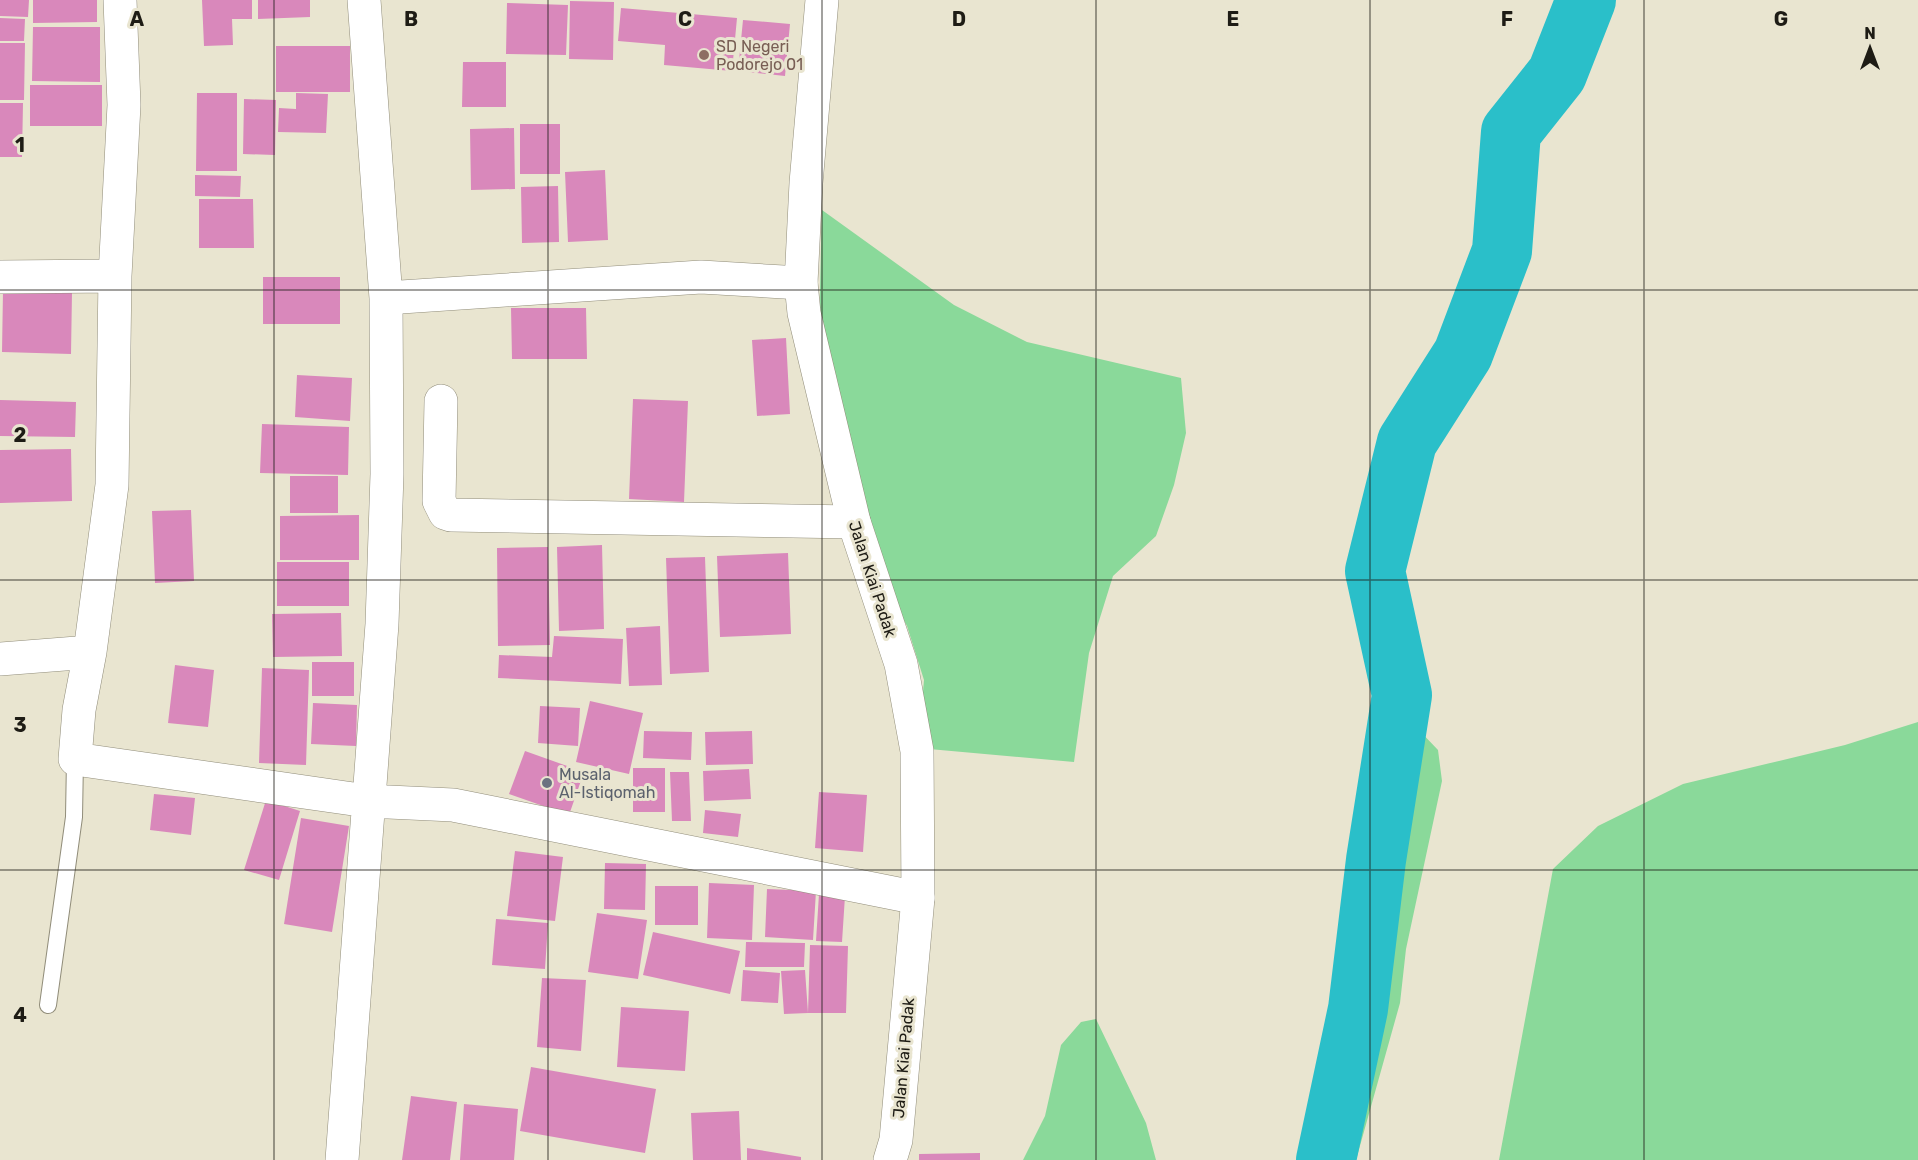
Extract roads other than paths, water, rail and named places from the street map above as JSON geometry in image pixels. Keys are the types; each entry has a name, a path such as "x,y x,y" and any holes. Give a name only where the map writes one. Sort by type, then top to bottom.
{"street":[{"path":"120,0 124,105 116,276 112,485 90,652 79,711 75,759 367,801 453,805 918,898"},
{"path":"342,1160 382,624 387,474 386,298 364,0"},
{"name":"Jalan Kiai Padak","path":"822,0 810,123 801,283 809,341 854,522 901,664 917,751 918,898 896,1140 890,1160"},
{"path":"0,277 116,276"},
{"path":"386,298 701,277 801,283"},
{"path":"441,401 439,475 441,508 452,515 854,522"},
{"path":"387,474 439,475"},
{"path":"0,659 90,652"}],"lane":[{"path":"48,1005 75,808 75,759"}],"waterway":[{"path":"1326,1160 1358,1009 1376,860 1402,695 1375,571 1407,442 1463,354 1502,251 1511,132 1557,74 1586,0"}],"place":[{"name":"SD Negeri Podorejo 01","path":"704,55"},
{"name":"Musala Al-Istiqomah","path":"547,783"}]}
